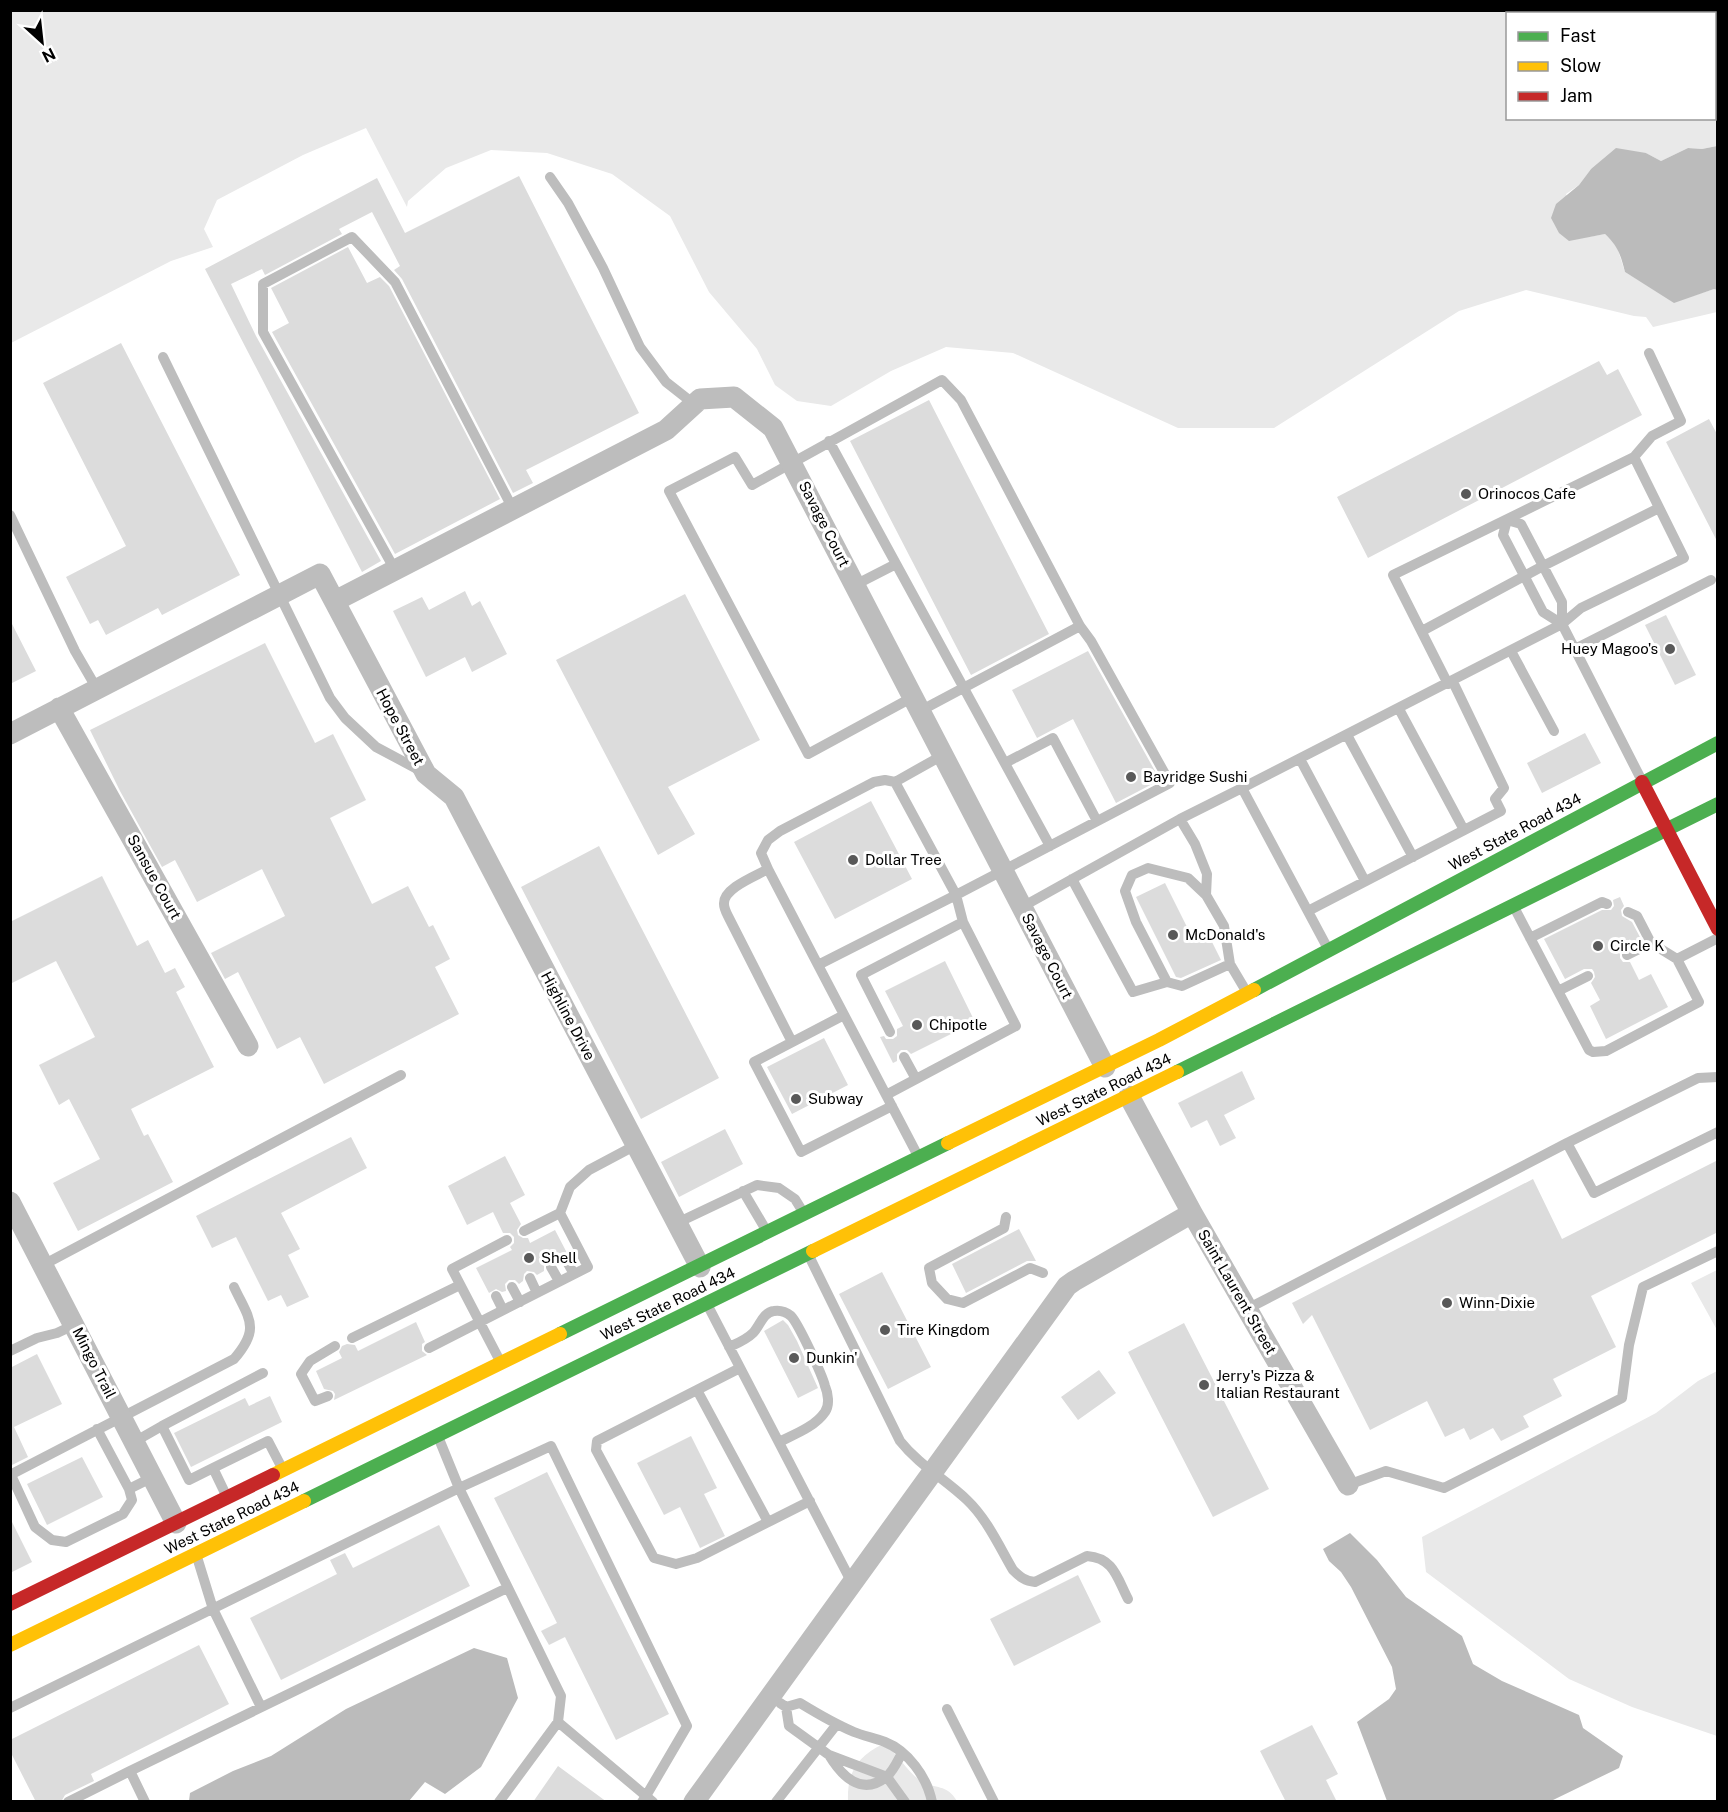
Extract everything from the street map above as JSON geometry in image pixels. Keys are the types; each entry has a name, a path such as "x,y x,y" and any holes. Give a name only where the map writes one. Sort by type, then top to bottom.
{"main road":[{"name":"West State Road 434","path":"10,1604 76,1563 176,1523 919,1158 1104,1076 1159,1040 1718,743"},
{"path":"1642,782 1718,929"},
{"name":"West State Road 434","path":"10,1645 1078,1122 1132,1086 1340,992 1718,804"},
{"path":"1145,1059 1159,1040"},
{"path":"1078,1122 1094,1098"},
{"path":"215,1520 232,1496"},
{"path":"147,1579 167,1549 176,1523"},
{"path":"196,1554 204,1535"}],"street":[{"name":"Savage Court","path":"694,404 700,399 734,397 773,428 1003,869 1104,1076"},
{"path":"335,602 666,430 694,404"},
{"name":"Hope Street","path":"10,734 320,574 426,774"},
{"name":"Sansue Court","path":"59,708 248,1046"},
{"name":"Highline Drive","path":"426,774 454,797 700,1267"},
{"name":"Saint Laurent Street","path":"1132,1086 1192,1213 1348,1485"},
{"name":"Mingo Trail","path":"12,1208 176,1523"},
{"path":"694,1802 778,1701 852,1583 1067,1287 1192,1213"}],"lane":[{"path":"550,177 568,203 603,268 640,347 666,382 694,404"},
{"path":"395,570 263,332 263,284 352,237 394,282 513,509"},
{"path":"1308,911 1501,811 1495,799 1504,788 1394,575 1634,457 1652,436 1681,421 1649,353"},
{"path":"163,357 279,596"},
{"path":"818,966 1170,783 1091,641 1080,626 961,400 942,380 752,485 735,458 669,491 808,754 917,704 964,688 1080,626"},
{"path":"829,441 1050,846"},
{"path":"1022,907 1180,819 1451,683 1562,624 1581,609 1684,558 1634,457"},
{"path":"1422,631 1543,566 1659,508"},
{"path":"10,515 75,651 97,689"},
{"path":"1507,520 1521,524 1562,602 1562,624 1642,782"},
{"path":"1507,520 1503,535 1543,612 1562,624"},
{"path":"855,585 896,564"},
{"path":"1575,649 1712,580"},
{"name":"Hope Street","path":"279,596 330,698 345,718 376,747 426,774"},
{"path":"1511,651 1554,731"},
{"path":"1400,709 1464,830"},
{"path":"1347,735 1413,857"},
{"path":"1005,763 1053,738 1097,821"},
{"path":"919,1158 761,853 768,840 780,831 874,782 885,780 895,782 943,755"},
{"path":"1300,759 1365,882"},
{"path":"886,1095 1016,1026 963,922 956,895 895,782"},
{"path":"1242,788 1329,951"},
{"path":"1180,819 1195,844 1207,874 1206,895"},
{"path":"1167,982 1136,922 1125,891 1132,875 1148,868 1188,878 1206,895 1224,926 1230,964 1248,994"},
{"path":"768,869 730,890 724,902 729,918 792,1042"},
{"path":"1072,879 1133,992 1167,982 1182,986 1230,964"},
{"path":"1513,906 1589,1050 1593,1052 1606,1051 1699,1002 1677,959 1651,943 1637,916 1628,912"},
{"path":"1530,938 1600,906"},
{"path":"890,1032 861,975 963,922"},
{"path":"1677,959 1718,938"},
{"path":"1627,956 1651,943"},
{"path":"1558,991 1588,976"},
{"path":"844,1016 754,1062 801,1152 892,1106"},
{"path":"904,1057 916,1079"},
{"path":"43,1265 401,1075"},
{"path":"1247,1309 1567,1143 1698,1078 1718,1077"},
{"path":"1567,1143 1594,1193 1718,1132"},
{"path":"537,1239 528,1229 560,1213 570,1187 589,1170 636,1145"},
{"path":"677,1224 757,1185 779,1188 795,1199 804,1215"},
{"path":"743,1191 768,1233"},
{"path":"429,1348 588,1267 560,1213"},
{"path":"1006,1217 1004,1228 928,1268 932,1283 947,1299 963,1303 1030,1268 1043,1273"},
{"path":"546,1221 552,1232"},
{"path":"501,1364 452,1269 479,1261 494,1253 507,1240"},
{"path":"1348,1485 1386,1472 1444,1488 1622,1398 1629,1345 1643,1287 1718,1251"},
{"path":"808,1254 900,1441 910,1454 968,1500 1018,1576 1035,1582 1088,1556 1097,1557 1110,1564 1128,1599"},
{"path":"566,1260 574,1274"},
{"path":"551,1267 559,1281"},
{"path":"530,1278 537,1293"},
{"path":"352,1338 460,1285"},
{"path":"97,1429 129,1489 132,1500 123,1514 66,1542 52,1540 35,1527 11,1475 97,1429 234,1359 250,1336 251,1323 234,1287"},
{"path":"512,1287 520,1302"},
{"path":"496,1296 504,1311"},
{"path":"707,1304 852,1583"},
{"path":"729,1347 754,1333 763,1317 771,1311 782,1311 792,1317 812,1354 825,1385 828,1400 825,1412 808,1427 779,1442"},
{"path":"10,1351 37,1338 57,1333 74,1325"},
{"path":"328,1396 315,1401 301,1374 310,1361 335,1346"},
{"path":"740,1368 597,1441 596,1450 654,1558 676,1564 697,1558 810,1501"},
{"path":"134,1442 263,1373"},
{"path":"697,1390 768,1522"},
{"path":"162,1426 189,1480 268,1442 283,1471"},
{"path":"438,1436 459,1488 561,1696 558,1722 499,1802"},
{"path":"10,1708 459,1488 551,1446 687,1726 647,1800 558,1722"},
{"path":"213,1468 232,1496"},
{"path":"129,1489 153,1477"},
{"path":"66,1542 76,1563"},
{"path":"196,1554 213,1610 261,1707"},
{"path":"68,1802 507,1588"},
{"path":"905,1802 886,1777 824,1751 789,1726 778,1701 800,1703 856,1733 886,1742 913,1762 930,1793 932,1802"},
{"path":"947,1709 993,1801"},
{"path":"776,1802 824,1751 837,1724"},
{"path":"824,1751 838,1770 852,1782 868,1786 886,1777 902,1753"},
{"path":"130,1771 145,1802"}],"shaded area":[{"path":"11,11 1717,11 1717,146 1702,149 1688,148 1661,161 1646,153 1591,169 1579,185 1566,194 1588,237 1605,234 1616,244 1625,272 1674,302 1717,290 1717,312 1653,327 1646,317 1526,290 1459,311 1274,428 1178,428 1013,353 946,347 891,371 831,406 797,401 775,385 757,349 709,292 670,216 612,174 547,153 491,150 446,168 408,201 407,207 366,128 303,155 217,200 204,229 213,247 171,261 11,343"},
{"path":"1717,146 1717,290 1714,289 1674,303 1625,272 1618,252 1605,234 1569,241 1559,233 1551,218 1556,204 1579,185 1591,169 1616,148 1646,153 1661,161 1688,148 1702,149"},
{"path":"1717,1270 1717,1330 1691,1283"},
{"path":"1717,1371 1717,1736 1632,1707 1569,1679 1426,1572 1422,1537 1656,1413 1698,1381"},
{"path":"1350,1533 1377,1560 1406,1597 1462,1636 1473,1664 1502,1681 1579,1715 1583,1728 1623,1756 1619,1768 1551,1801 1387,1801 1357,1722 1389,1699 1396,1689 1392,1667 1351,1587 1341,1572 1329,1561 1323,1549"},
{"path":"474,1648 507,1658 518,1698 481,1767 445,1794 425,1782 409,1801 189,1801 190,1793 233,1771 271,1756 346,1709"},
{"path":"883,1744 921,1781 945,1789 957,1801 848,1801 849,1782 855,1766 866,1754"}],"building":[{"path":"519,176 639,413 526,470 533,483 513,493 402,279 394,270 400,266 372,212 339,229 342,234 265,275 262,269 231,284 256,336 381,561 362,572 205,269 377,178 405,233"},
{"path":"348,247 367,283 380,277 389,286 500,499 395,554 272,332 289,323 271,288"},
{"path":"121,343 240,575 162,615 158,608 106,635 98,620 90,624 66,577 126,546 43,383"},
{"path":"1599,361 1607,375 1618,369 1642,415 1368,558 1337,497"},
{"path":"929,400 1049,634 971,675 850,441"},
{"path":"1709,419 1718,436 1718,543 1666,442"},
{"path":"465,591 472,606 480,601 507,654 472,672 465,657 426,677 393,611 422,597 429,610"},
{"path":"685,594 760,740 668,787 695,834 658,855 556,660"},
{"name":"Huey Magoo's","path":"1666,615 1696,675 1675,685 1645,625"},
{"path":"10,620 36,671 10,684"},
{"path":"265,643 315,743 333,734 366,800 330,818 372,904 408,886 429,927 433,925 450,959 435,967 459,1014 324,1084 300,1037 277,1049 238,972 225,979 211,953 285,916 262,869 197,902 175,860 162,867 120,791 90,730"},
{"path":"1088,651 1160,780 1116,803 1073,719 1037,738 1012,690"},
{"path":"1585,733 1601,763 1542,793 1527,763"},
{"name":"Dollar Tree","path":"871,801 912,879 835,919 794,842"},
{"path":"599,846 719,1078 641,1119 521,887"},
{"path":"102,876 137,946 148,940 165,973 175,968 185,987 176,992 214,1067 131,1109 144,1136 148,1134 173,1182 78,1231 53,1183 100,1159 69,1099 59,1105 39,1065 95,1037 56,961 10,984 10,922"},
{"name":"McDonald's","path":"1165,883 1193,939 1207,932 1221,960 1181,978 1176,977 1136,897"},
{"path":"1620,897 1624,906 1621,910 1622,916 1632,922 1641,939 1623,948 1620,958 1623,962 1630,962 1639,980 1651,974 1668,1007 1606,1039 1590,1006 1600,1000 1591,983 1595,977 1594,972 1592,969 1584,969 1565,979 1544,939 1602,910 1611,910 1614,906 1613,900"},
{"path":"945,961 975,1022 911,1054 907,1050 901,1050 897,1054 897,1061 893,1063 880,1037 893,1039 897,1036 897,1029 903,1026 885,991"},
{"path":"824,1038 848,1085 792,1114 767,1067"},
{"path":"1242,1071 1255,1099 1224,1115 1236,1138 1220,1146 1207,1120 1191,1128 1178,1103"},
{"path":"725,1129 743,1164 679,1197 661,1162"},
{"path":"351,1137 367,1168 281,1213 300,1249 288,1255 309,1297 287,1307 281,1295 268,1301 236,1237 212,1248 196,1216"},
{"path":"505,1156 525,1195 510,1203 521,1224 517,1230 518,1235 528,1238 530,1243 555,1230 567,1253 560,1256 559,1263 548,1260 544,1264 544,1271 537,1275 527,1271 523,1281 519,1284 515,1280 509,1280 505,1284 506,1291 496,1289 489,1293 476,1268 512,1250 510,1247 514,1243 514,1237 510,1233 503,1233 493,1212 467,1225 448,1186"},
{"path":"1718,1160 1718,1232 1591,1296 1616,1347 1553,1379 1562,1396 1523,1416 1529,1427 1501,1441 1493,1428 1470,1440 1464,1428 1445,1437 1427,1401 1370,1430 1312,1315 1303,1324 1292,1303 1533,1179 1562,1239"},
{"path":"1019,1229 1036,1261 1027,1261 966,1293 952,1264"},
{"path":"882,1272 931,1367 888,1389 839,1294"},
{"path":"783,1320 797,1341 818,1388 798,1398 764,1331"},
{"path":"416,1322 425,1342 422,1344 422,1351 427,1355 334,1400 333,1391 324,1389 316,1371 342,1358 339,1352 342,1346 355,1345 358,1351"},
{"path":"1184,1323 1269,1489 1213,1517 1128,1352"},
{"path":"37,1354 62,1404 14,1427 28,1457 10,1466 10,1368"},
{"path":"1099,1370 1116,1393 1078,1420 1061,1397"},
{"path":"270,1396 282,1422 191,1467 174,1433 245,1398 249,1406"},
{"path":"691,1436 717,1488 704,1494 725,1536 700,1548 680,1507 664,1515 637,1463"},
{"path":"82,1457 103,1497 47,1525 27,1484"},
{"path":"547,1472 669,1714 616,1740 565,1637 549,1645 541,1631 557,1623 494,1498"},
{"path":"10,1518 32,1562 10,1573"},
{"path":"439,1525 470,1586 281,1680 250,1618 337,1574 330,1560 345,1553 353,1568"},
{"path":"1078,1575 1101,1622 1014,1666 990,1619"},
{"path":"199,1645 229,1704 91,1774 94,1781 65,1795 61,1802 36,1802 10,1751 10,1740"},
{"path":"1312,1725 1338,1774 1326,1780 1337,1802 1286,1802 1260,1751"},
{"path":"558,1766 607,1802 533,1802"}],"traffic: fast":[{"path":"1254,990 1718,743"},
{"path":"1177,1072 1718,804"},
{"path":"560,1334 948,1143"},
{"path":"304,1501 813,1251"}],"traffic: slow":[{"path":"948,1143 1159,1040 1254,990"},
{"path":"813,1251 1177,1072"},
{"path":"273,1475 560,1334"},
{"path":"10,1645 304,1501"}],"traffic: jam":[{"path":"1642,782 1718,929"},
{"path":"10,1604 273,1475"}],"place":[{"name":"Orinocos Cafe","path":"1466,494"},
{"name":"Huey Magoo's","path":"1670,649"},
{"name":"Bayridge Sushi","path":"1131,777"},
{"name":"Dollar Tree","path":"853,860"},
{"name":"McDonald's","path":"1173,935"},
{"name":"Circle K","path":"1598,946"},
{"name":"Chipotle","path":"917,1025"},
{"name":"Subway","path":"796,1099"},
{"name":"Shell","path":"529,1258"},
{"name":"Winn-Dixie","path":"1447,1303"},
{"name":"Tire Kingdom","path":"885,1330"},
{"name":"Dunkin'","path":"794,1358"},
{"name":"Jerry's Pizza & Italian Restaurant","path":"1204,1385"}]}
